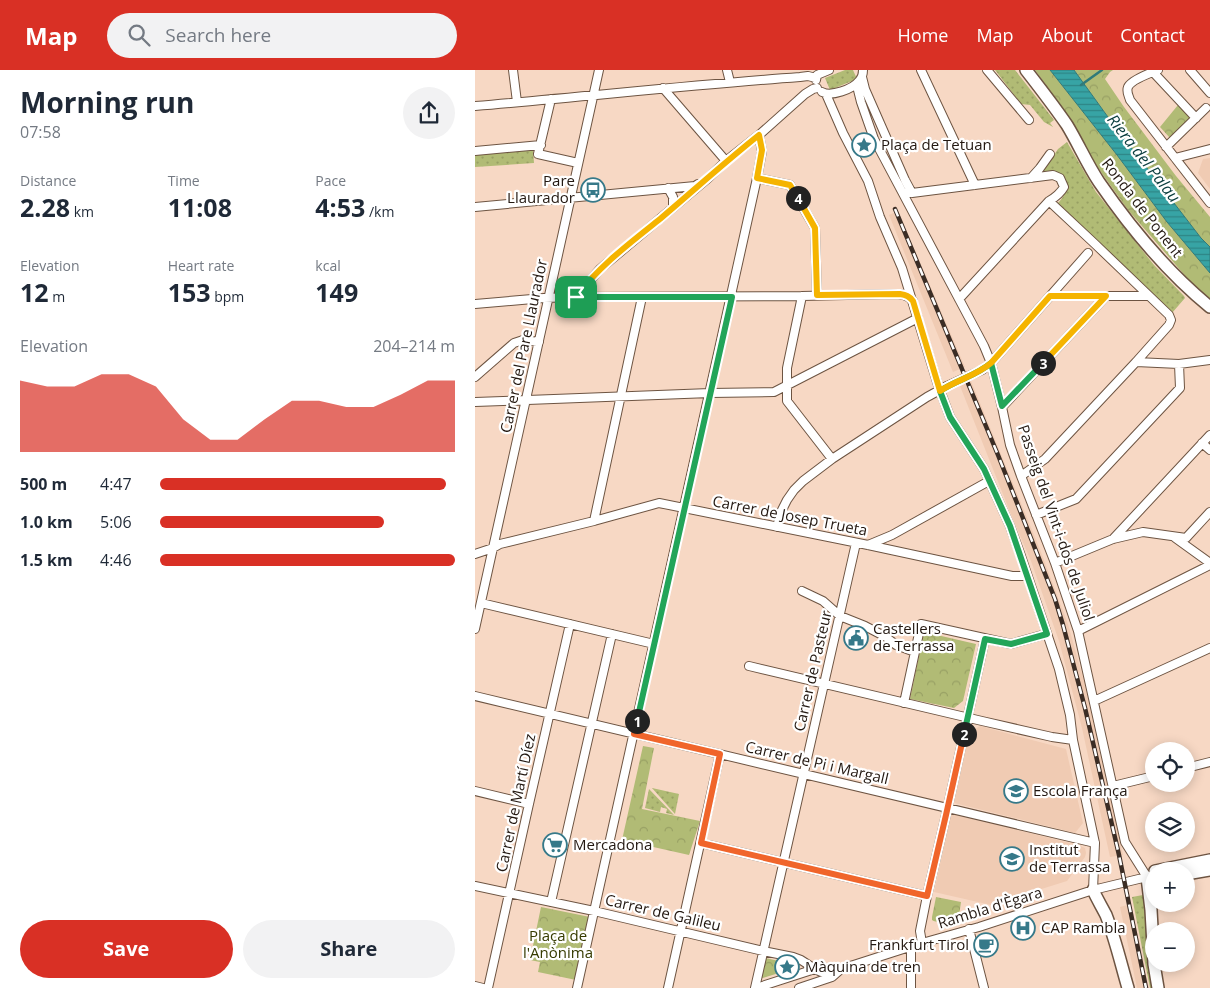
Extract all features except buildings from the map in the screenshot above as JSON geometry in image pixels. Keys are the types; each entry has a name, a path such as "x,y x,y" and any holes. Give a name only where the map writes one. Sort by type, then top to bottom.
{"main road":[{"name":"Ronda de Ponent","path":"1025,70 1058,112 1098,180 1126,218 1178,279 1210,308"},
{"path":"1195,864 1210,860"},
{"path":"1195,872 1210,870"},
{"path":"1093,890 1105,914 1128,988"},
{"name":"Passeig del Vint-i-dos de Juliol","path":"1155,972 1158,988"}],"street":[{"path":"513,70 517,102"},
{"name":"Carrer del Pare Llaurador","path":"475,629 599,70"},
{"path":"727,70 730,82"},
{"path":"475,106 800,77 829,70"},
{"path":"921,70 975,186"},
{"path":"987,70 1029,120"},
{"path":"1190,70 1210,93"},
{"path":"1196,118 1155,71 1132,82 1128,87 1127,93 1130,100 1210,203"},
{"path":"816,74 817,88 826,94 837,93 855,85 861,77"},
{"path":"861,77 912,193"},
{"name":"Passeig del Vint-i-dos de Juliol","path":"861,77 859,90 861,102 874,140 984,346 991,363 1010,445 1078,631 1125,842 1145,866"},
{"path":"663,88 726,161"},
{"path":"576,297 600,269 805,94 817,88"},
{"path":"826,94 843,133 868,181 880,217 902,268 940,391 950,417 989,481 1010,526 1059,669 1095,843 1093,890"},
{"path":"551,100 538,154 578,163"},
{"path":"1166,147 1206,108"},
{"path":"577,988 732,297 762,150 759,135"},
{"path":"475,151 541,145"},
{"path":"1175,158 1210,149"},
{"path":"1030,178 1050,154"},
{"path":"903,193 975,186 1053,174 1060,178 1064,187 1057,197 1049,201 959,299"},
{"path":"757,178 790,185 815,228 817,295"},
{"path":"475,207 695,186 706,180"},
{"path":"668,188 673,197 673,207"},
{"path":"1021,476 1045,459 1136,362 1169,325 1171,320 1169,315 1049,201"},
{"path":"777,527 787,500 803,481 832,459 927,397 983,370 991,363 1088,253"},
{"path":"475,304 576,297 900,294 910,297 913,301"},
{"path":"803,296 787,368 787,401 832,459"},
{"path":"1050,296 1149,296"},
{"path":"1002,406 1106,296"},
{"path":"594,521 642,297"},
{"path":"475,402 774,392 917,318"},
{"path":"475,377 514,343 523,340 539,342"},
{"path":"1136,362 1179,364 1210,360"},
{"path":"1036,515 1076,499 1083,492 1180,388 1179,364"},
{"path":"1113,539 1210,435"},
{"path":"1202,443 1210,450"},
{"path":"868,546 892,535 989,481"},
{"name":"Carrer de Josep Trueta","path":"475,554 500,544 659,503 1012,576 1027,576"},
{"path":"1055,564 1113,539 1143,532 1186,538 1210,512"},
{"path":"892,535 891,545 898,552"},
{"path":"1078,631 1210,564 1172,536"},
{"name":"Carrer de Pasteur","path":"755,988 857,543"},
{"path":"802,591 823,601 840,616 865,626 886,637 896,645 915,652"},
{"path":"481,603 654,644"},
{"name":"Carrer de Martí Díez","path":"489,988 570,624"},
{"path":"904,703 921,624 1011,644 1047,634"},
{"path":"551,902 612,634"},
{"path":"922,943 919,931 985,639"},
{"path":"1094,701 1210,648"},
{"path":"749,666 967,718 1073,740"},
{"name":"Carrer de Pi i Margall","path":"475,696 1095,843"},
{"path":"667,988 720,754"},
{"path":"1195,766 1210,762"},
{"path":"1113,786 1145,778"},
{"path":"475,791 529,804"},
{"path":"701,843 927,896"},
{"name":"Rambla d'Ègara","path":"802,987 831,977 841,969 1093,890 1145,877"},
{"name":"Carrer de Galileu","path":"475,886 594,911 801,960 821,972 841,969"},
{"path":"969,930 984,988"},
{"path":"911,947 911,988"},
{"path":"755,988 815,969"},
{"name":"Rambla d'Ègara","path":"802,987 808,976 815,969"},
{"path":"475,986 483,988"}],"shaded area":[{"path":"1210,158 1210,189 1198,173 1203,159"},
{"path":"898,211 965,367 953,372 889,215"},
{"path":"971,381 1039,547 1068,624 1085,685 1123,855 1110,857 1082,728 1059,641 1031,561 960,386"},
{"name":"Escola França","path":"980,726 1066,749 1083,823 1075,833 954,803 969,733"},
{"name":"Institut de Terrassa","path":"951,814 1079,845 1085,848 1085,857 1067,881 991,905 934,892"},
{"path":"1131,904 1149,988 1137,988 1120,907"}],"green space":[{"path":"845,70 853,70 857,79 830,90 825,78"},
{"path":"995,70 1015,70 1054,120 1050,123 1053,127 1044,122 1030,105 1021,104"},
{"path":"1035,70 1050,70 1167,222 1210,273 1210,299 1188,279 1128,210 1088,154 1071,120"},
{"path":"1074,70 1113,70 1105,79 1176,176 1210,217 1210,247 1113,124"},
{"path":"1178,105 1191,118 1170,138 1160,127"},
{"path":"1067,142 1096,192 1154,265 1184,296 1185,298 1172,313 1056,205 1062,199 1065,192 1066,181 1058,173 1042,173 1058,149"},
{"path":"533,149 534,163 475,167 475,154"},
{"path":"924,632 976,644 963,701 954,708 910,699"},
{"path":"643,746 654,748 642,809 700,821 689,855 622,840"},
{"path":"652,788 679,794 675,814"},
{"path":"649,789 674,815 666,813 667,809 661,807 660,812 645,808"},
{"path":"1143,895 1147,922 1145,922 1145,963 1132,897"},
{"path":"936,897 961,902 959,916 942,922 932,920"},
{"name":"Plaça de l'Anònima","path":"541,907 590,917 576,980 538,972 540,962 530,960"},
{"path":"761,957 797,965 798,967 756,980"},
{"path":"1147,972 1151,972 1154,988 1150,988"}],"water":[{"name":"Riera del Palau","path":"1050,70 1074,70 1113,124 1210,247 1210,273 1167,222"}],"waterway":[{"path":"1081,85 1102,70"}],"railway":[{"path":"895,209 998,455 1055,599 1085,708 1119,855 1146,988"}],"place":[{"name":"Plaça de Tetuan","path":"864,145"},
{"name":"Pare Llaurador","path":"593,190"},
{"name":"Castellers de Terrassa","path":"856,638"},
{"name":"Escola França","path":"1016,791"},
{"name":"Mercadona","path":"555,845"},
{"name":"Institut de Terrassa","path":"1012,859"},
{"name":"CAP Rambla","path":"1023,928"},
{"name":"Frankfurt Tirol","path":"986,945"},
{"name":"Màquina de tren","path":"787,967"}],"route":[{"path":"576,297 600,269 759,135 762,150 757,178 790,185 815,228 817,295 900,294 910,297 913,301 940,391 947,386 983,370 1050,296 1106,296 1002,406 991,363 983,370 940,391 950,417 984,469 1010,526 1047,634 1011,644 985,639 927,896 701,843 720,754 634,734 732,297 576,297"}]}
